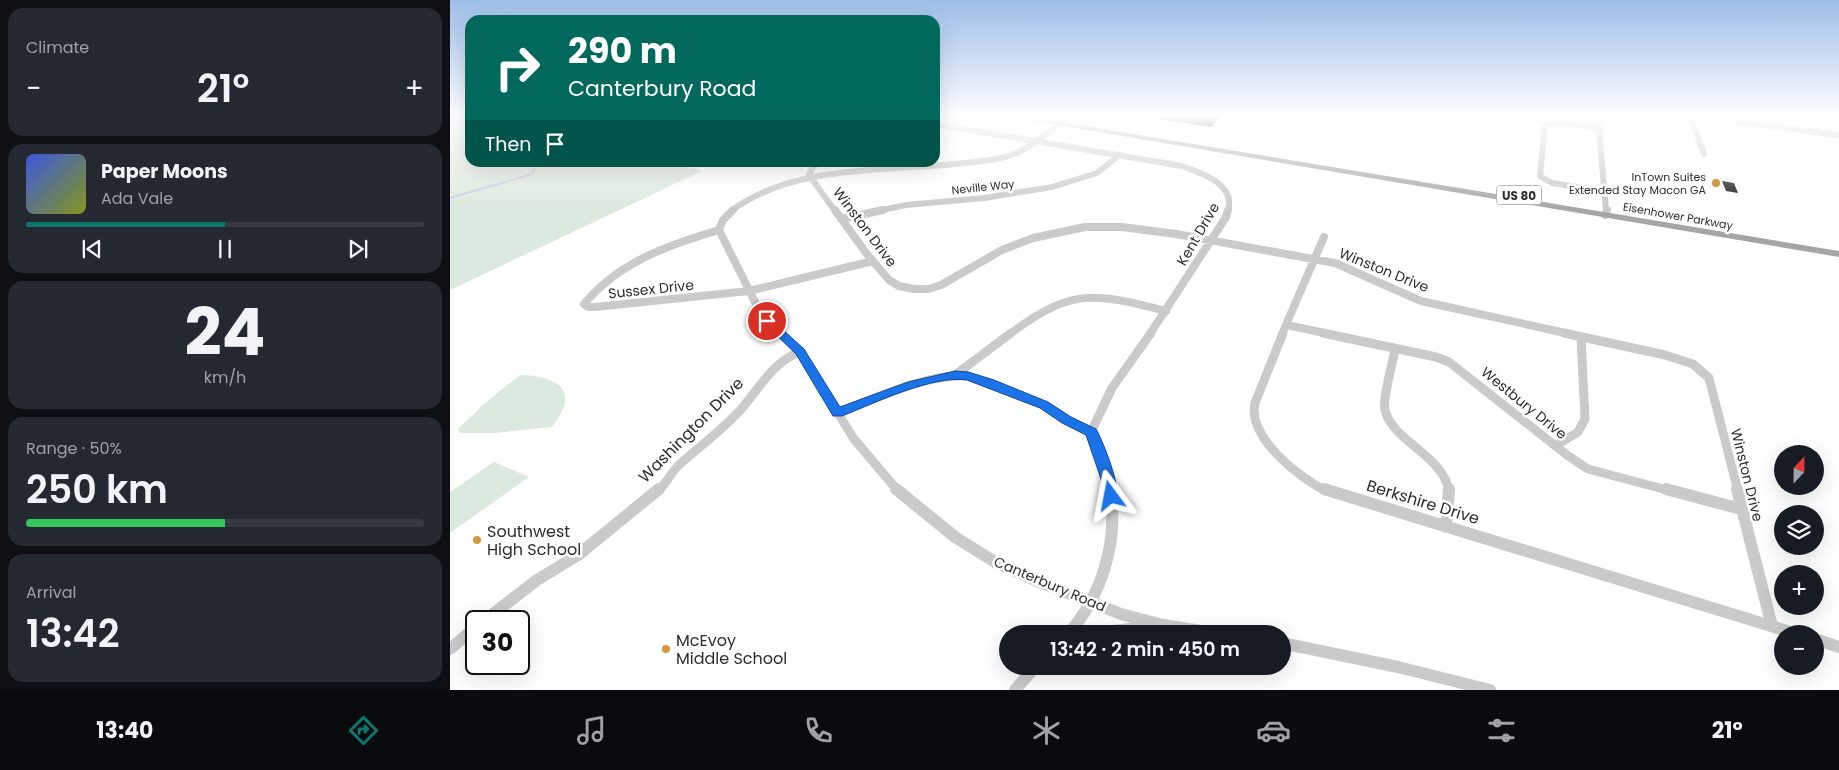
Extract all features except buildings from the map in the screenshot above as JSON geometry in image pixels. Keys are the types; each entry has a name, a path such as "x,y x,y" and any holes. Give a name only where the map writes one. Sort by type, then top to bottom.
{"main road":[{"name":"Eisenhower Parkway","path":"1228,147 1839,254"},
{"name":"Eisenhower Parkway","path":"1606,212 1839,248"}],"street":[{"path":"940,166 1007,156 1015,154 1025,147"},
{"name":"Kent Drive","path":"1072,147 1182,166 1211,178 1223,187 1229,197 1230,208 1166,311 1112,388 1091,432"},
{"path":"1543,147 1540,176 1552,183 1604,191"},
{"path":"1601,147 1606,212"},
{"path":"1702,147 1704,154"},
{"name":"Neville Way","path":"842,219 898,206 984,198 1052,187 1097,173 1119,155"},
{"path":"811,178 808,175 814,167"},
{"path":"719,230 720,222 742,203 785,183 867,169 936,167"},
{"name":"Winston Drive","path":"811,178 891,282 912,288 928,288 948,284 962,277 985,260 1032,238 1069,229 1100,226 1135,227 1345,266 1421,301 1684,360 1702,370 1708,378 1772,626"},
{"name":"Canterbury Road","path":"719,230 762,316 800,352 837,412 871,461 897,490 927,516 995,562 1091,603 1163,625"},
{"name":"Sussex Drive","path":"719,230 669,246 631,264 602,285 584,304 588,307 596,307 749,291 873,261"},
{"name":"Berkshire Drive","path":"1324,237 1313,259 1259,391 1254,409 1261,431 1297,474 1316,486 1365,503 1772,626"},
{"path":"837,412 913,385 955,374 975,362 1028,321 1067,300 1087,296 1101,297 1166,311"},
{"name":"Westbury Drive","path":"1287,326 1436,357 1454,365 1578,463 1596,472 1741,510"},
{"path":"1555,446 1578,432 1585,419 1581,337"},
{"path":"1395,349 1384,408 1388,420 1436,467 1448,484 1450,490 1446,527"},
{"name":"Washington Drive","path":"498,610 537,580 578,555 667,483 678,466 714,436 742,408 772,370 789,356 800,352"},
{"path":"955,374 968,376 1044,405 1067,420 1091,432 1108,479 1112,514 1108,555 1088,612 1078,625"},
{"path":"450,649 465,636"},
{"path":"1824,642 1839,647"},
{"path":"1291,645 1398,667 1490,690"},
{"path":"1015,690 1028,675"}],"shaded area":[{"path":"450,147 465,147 465,167 688,167 702,171 450,290"},
{"path":"520,375 546,378 562,388 565,395 565,404 552,427 494,433 460,433 458,429 484,404"},
{"path":"494,462 529,477 450,533 450,492"}],"waterway":[{"path":"450,198 532,174 536,167"}],"place":[{"name":"InTown Suites Extended Stay Macon GA","path":"1716,183"},
{"name":"Southwest High School","path":"477,540"},
{"name":"McEvoy Middle School","path":"666,649"}],"route":[{"path":"767,321 806,358 837,412 913,385 955,374 990,383 1044,405 1067,420 1091,432 1108,479 1111,496"}]}
